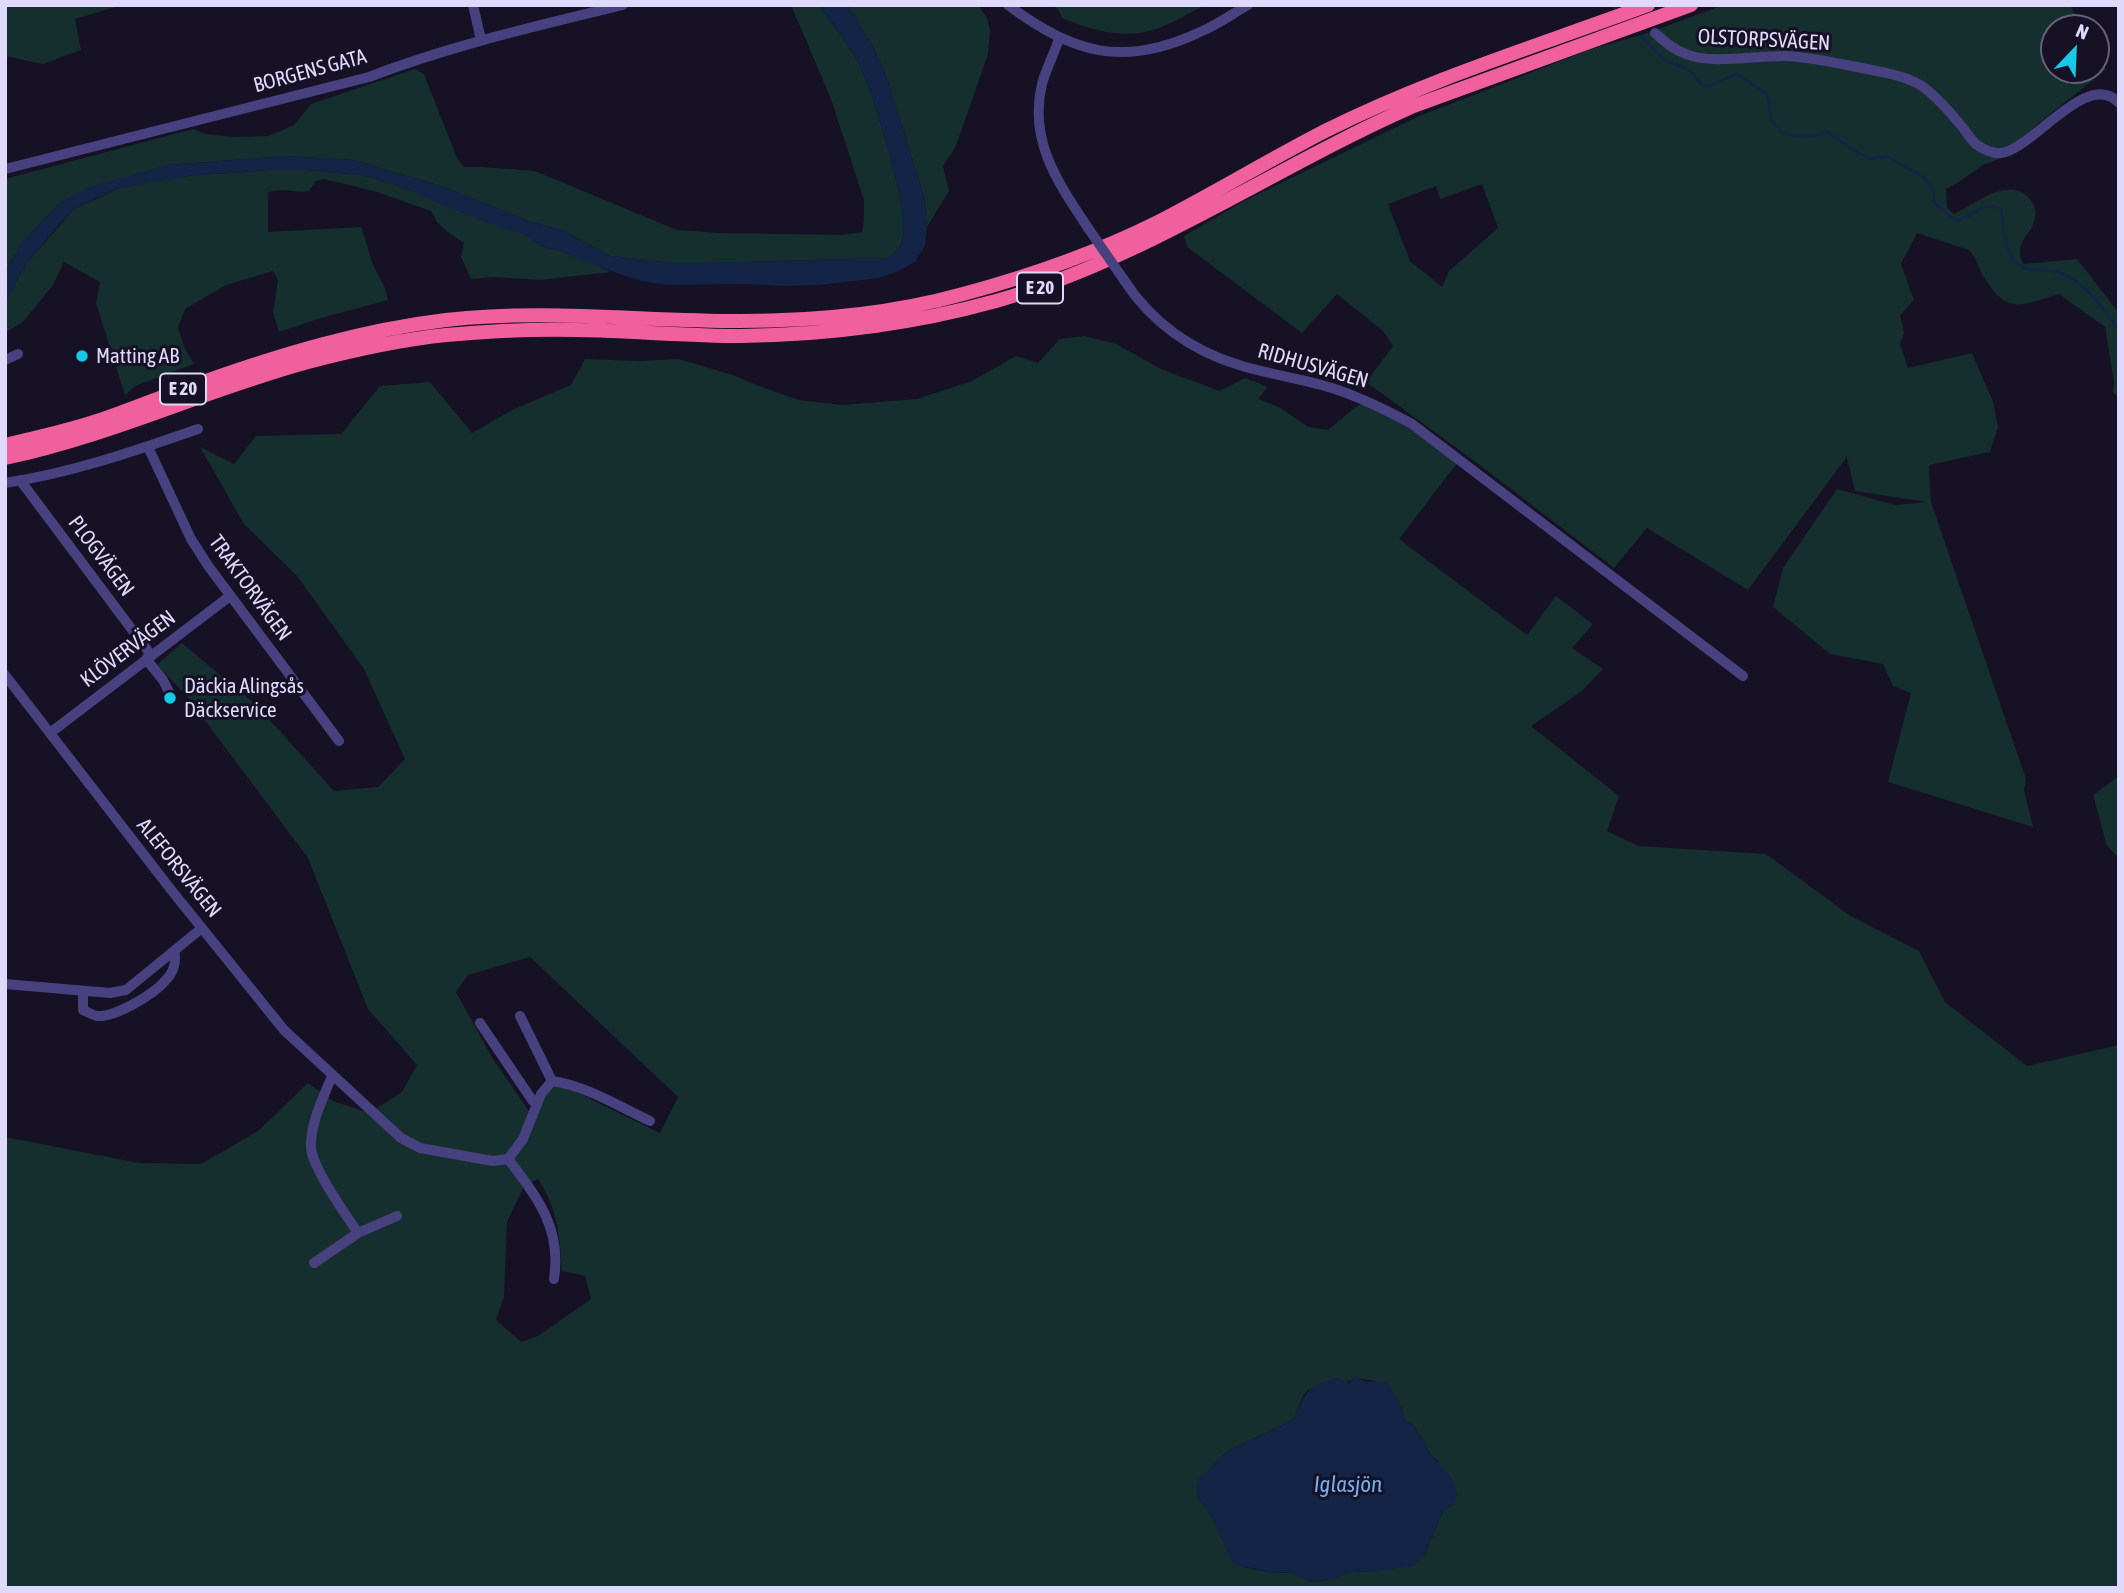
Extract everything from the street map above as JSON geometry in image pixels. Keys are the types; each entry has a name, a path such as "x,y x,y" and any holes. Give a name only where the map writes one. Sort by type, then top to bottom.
{"highway":[{"name":"E 20","path":"5,445 100,420 296,351 360,334 443,320 514,314 578,314 726,321 781,320 862,314 957,296 1041,271 1155,224 1326,131 1409,92 1648,5"},
{"name":"E 20","path":"5,458 103,433 305,363 366,348 444,335 514,330 737,336 824,332 911,321 962,310 1069,277 1174,230 1294,164 1411,107 1691,5"}],"street":[{"path":"473,5 481,40"},
{"name":"BORGENS GATA","path":"5,169 369,77 414,59 481,40 623,5"},
{"path":"1008,5 1059,39 1094,50 1129,52 1164,47 1202,32 1248,5"},
{"name":"OLSTORPSVÄGEN","path":"1655,33 1686,55 1703,59 1788,57 1901,76 1919,84 1933,95 1974,143 1985,150 1999,153 2016,148 2072,104 2088,96 2101,94 2114,98 2119,103"},
{"name":"RIDHUSVÄGEN","path":"1059,39 1042,83 1039,103 1039,125 1049,165 1088,229 1150,313 1171,332 1192,345 1238,365 1337,389 1412,424 1743,676"},
{"path":"5,360 18,354"},
{"path":"5,483 148,447 198,429"},
{"name":"TRAKTORVÄGEN","path":"148,447 191,539 230,596 339,741"},
{"name":"PLOGVÄGEN","path":"20,480 149,657 171,696"},
{"name":"KLÖVERVÄGEN","path":"50,733 230,596"},
{"name":"ALEFORSVÄGEN","path":"5,675 90,787 284,1030 401,1138 420,1148 493,1161 508,1159"},
{"path":"5,984 110,993 126,990 202,928"},
{"path":"83,991 83,1010 99,1016 113,1013 146,996 166,981 174,968 174,951"},
{"path":"520,1016 552,1081"},
{"path":"480,1023 537,1105"},
{"path":"332,1076 313,1129 311,1151 329,1190 358,1233"},
{"path":"552,1081 541,1094 523,1139 508,1159 548,1218 556,1249 554,1279"},
{"path":"552,1081 561,1082 650,1121"},
{"path":"314,1263 358,1233 397,1216"}],"green space":[{"path":"5,5 119,6 75,19 81,50 43,64 5,56"},
{"path":"791,5 819,5 852,52 867,82 890,154 902,205 903,238 895,252 887,258 672,263 610,256 561,230 529,221 444,187 353,160 287,156 168,165 61,202 23,242 5,272 5,179 193,129 206,134 233,137 269,136 294,125 311,104 415,69 424,74 457,158 464,167 535,171 677,230 843,235 862,232 864,200 831,99"},
{"path":"847,5 978,5 987,18 990,30 988,54 956,146 943,166 949,191 927,227 924,197 888,81 875,50"},
{"path":"1053,5 1205,5 1156,29 1127,34 1105,32 1072,22 1062,18"},
{"path":"1724,5 2070,5 2075,14 2040,14 2040,84 2088,84 1999,159 1983,165 1946,189 1947,208 1954,214 2001,191 2021,192 2029,198 2036,215 2020,249 2023,264 2077,259 2119,313 2119,400 2113,392 2114,382 2105,327 2059,294 2024,304 2007,302 1991,287 1969,250 1917,233 1901,264 1914,300 1900,315 1904,333 1900,344 1908,368 1972,353 1993,402 1998,427 1990,452 1929,465 1931,502 2026,779 2024,790 2033,827 1888,782 1911,693 1893,686 1883,664 1830,654 1773,607 1783,568 1837,489 1895,505 1927,502 1855,491 1846,454 1846,458 1748,590 1647,528 1614,568 1366,382 1393,346 1383,331 1337,294 1302,333 1187,247 1184,236 1244,201 1417,117 1589,50 1647,33","holes":["1482,184 1498,228 1449,271 1442,287 1410,261 1388,204 1436,186 1440,199"]},
{"path":"270,170 361,175 396,185 526,235 540,246 567,253 611,272 540,280 494,277 471,279 461,257 464,243 437,222 431,211 374,191 324,179 316,181 309,191 278,190 268,193 268,232 361,227 388,300 279,332 273,312 278,280 273,271 226,285 185,309 178,328 185,349 194,364 135,386 125,395 96,303 100,282 64,262 53,285 23,322 5,333 5,302 26,264 74,209 120,188 155,181"},
{"path":"1085,336 1116,344 1163,370 1220,391 1245,378 1268,387 1258,399 1281,408 1308,427 1328,430 1363,403 1409,428 1458,462 1399,539 1527,635 1556,596 1593,624 1572,648 1603,669 1582,691 1531,726 1619,796 1607,831 1639,846 1766,854 1849,915 1919,951 1945,1002 2027,1066 2119,1045 2119,1588 5,1588 5,1137 139,1163 201,1164 258,1131 308,1083 333,1101 369,1113 402,1092 417,1065 368,1009 308,858 186,695 157,665 182,643 257,706 334,791 378,787 405,759 364,669 297,576 244,524 200,447 234,464 256,436 341,434 380,386 430,382 472,433 512,410 571,385 585,359 678,359 733,375 799,400 842,405 917,399 972,381 1016,356 1038,363 1060,339","holes":["530,957 678,1097 660,1133 560,1084 541,1086 529,1111 493,1059 456,992 468,975","538,1179 556,1223 562,1271 585,1276 591,1299 538,1336 521,1342 496,1320 504,1297 507,1222 524,1186","1355,1377 1371,1380 1389,1390 1398,1402 1405,1421 1413,1424 1431,1455 1438,1461 1453,1504 1443,1511 1425,1554 1372,1572 1350,1571 1334,1579 1312,1582 1290,1573 1243,1567 1197,1496 1198,1479 1226,1453 1295,1417 1303,1396 1311,1388 1349,1381"]},
{"path":"2119,776 2119,858 2107,846 2093,795"}],"water":[{"path":"819,5 847,5 875,50 888,81 924,197 927,227 925,246 915,262 899,271 879,278 818,285 668,285 641,281 584,262 567,253 540,246 525,235 482,221 396,185 360,175 270,170 188,176 120,188 96,198 74,209 57,227 26,264 5,302 5,272 23,242 61,202 86,188 168,165 287,156 353,160 444,187 529,221 561,230 610,256 672,263 887,258 900,245 904,225 890,154 861,68"},
{"name":"Iglasjön","path":"1355,1377 1364,1381 1387,1382 1402,1408 1405,1421 1413,1424 1431,1455 1455,1485 1457,1496 1453,1504 1443,1511 1425,1554 1413,1566 1372,1572 1350,1571 1334,1579 1312,1582 1290,1573 1268,1572 1233,1564 1211,1515 1197,1496 1198,1478 1226,1453 1295,1417 1302,1400 1314,1386 1339,1378 1348,1383"}],"waterway":[{"path":"1612,5 1615,8"},
{"path":"1641,36 1666,61 1684,67 1703,86 1714,85 1737,74 1767,94 1771,120 1783,134 1810,136 1827,132 1868,159 1887,156 1923,177 1930,184 1934,202 1955,221 1989,206 2001,209 2006,245 2014,260 2029,269 2053,271 2070,277 2093,297 2119,330"}],"place":[{"name":"Matting AB","path":"82,356"},
{"name":"Däckia Alingsås Däckservice","path":"170,698"}]}
